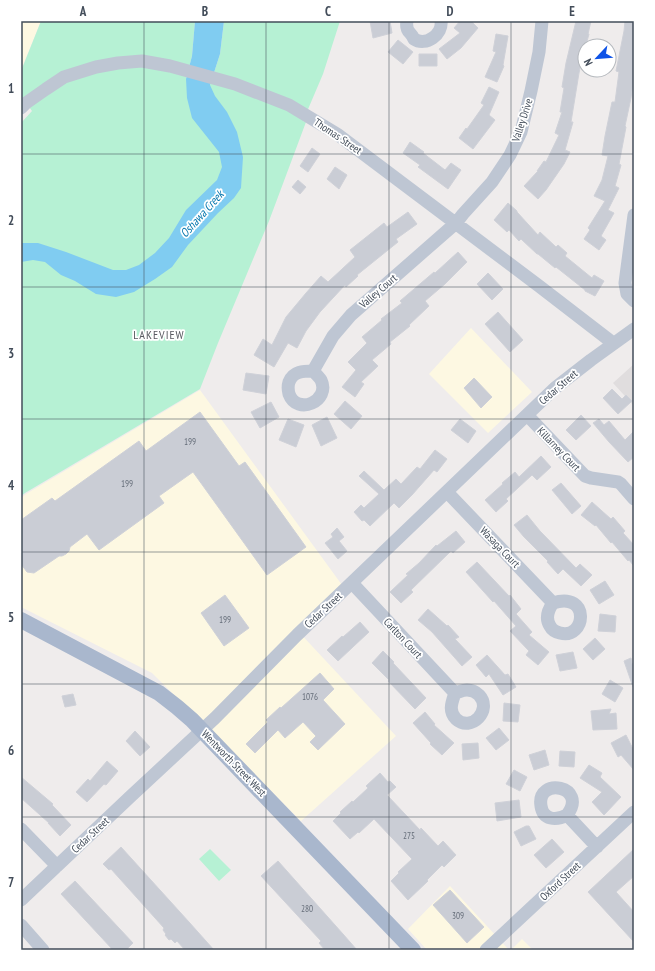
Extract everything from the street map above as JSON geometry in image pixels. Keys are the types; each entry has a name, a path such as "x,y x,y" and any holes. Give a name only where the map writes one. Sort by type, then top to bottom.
{"main road":[{"name":"Wentworth Street West","path":"21,620 159,693 177,707 202,730 413,950"}],"street":[{"path":"408,21 408,31 414,39 423,42 432,40 438,33 441,21"},
{"name":"Valley Drive","path":"456,223 492,182 510,155 521,132 539,52 542,21"},
{"name":"Thomas Street","path":"21,108 46,89 64,78 96,67 142,61 170,66 235,84 289,105 337,134 613,343"},
{"path":"634,215 625,282 627,294 634,301"},
{"name":"Valley Court","path":"313,370 334,336 351,315 456,223"},
{"name":"Cedar Street","path":"21,900 202,730 297,635 555,388 613,343 634,329"},
{"name":"Killarney Court","path":"527,415 585,476 618,482 634,499"},
{"name":"Wasaga Court","path":"447,492 552,603"},
{"name":"Carlton Court","path":"352,583 455,693"},
{"name":"Oxford Street","path":"486,950 634,812"},
{"path":"567,815 597,847"},
{"path":"21,829 57,866"},
{"path":"21,925 43,950"}],"shaded area":[{"path":"21,21 41,21 21,70"},
{"path":"471,328 532,392 488,433 429,374"},
{"path":"634,364 634,406 613,383"},
{"path":"200,390 342,585 297,630 396,736 301,821 152,673 21,607 21,498"},
{"path":"450,886 509,950 427,950 408,929"},
{"path":"522,939 533,950 511,950"}],"green space":[{"path":"41,21 195,21 192,56 186,79 210,85 220,54 224,21 340,21 323,74 303,121 306,122 269,221 200,389 21,496 21,123 32,111 21,96 21,71"},
{"path":"210,849 231,870 219,881 199,859"}],"water":[{"name":"Oshawa Creek","path":"195,21 224,21 220,54 210,85 215,96 227,112 237,132 243,157 241,188 234,198 188,245 172,267 134,292 116,297 96,294 75,281 61,275 45,262 33,260 21,262 21,243 38,243 113,270 126,270 139,265 155,253 169,238 186,210 217,180 222,167 219,152 192,118 187,98 186,79 192,56"}],"building":[{"path":"370,21 390,21 392,33 373,38"},
{"path":"460,21 471,21 478,28 461,48 447,59 439,49 460,33 454,28"},
{"path":"576,21 591,21 588,38 577,38 578,78 571,122 573,122 565,150 570,152 564,164 538,199 524,186 538,171 544,161 546,162 559,135 555,133 562,112 560,112 564,88 562,87"},
{"path":"625,21 634,21 634,75 619,164 621,165 615,186 619,188 608,210 614,213 601,236 606,240 599,250 584,239 590,230 588,228 605,201 594,196 602,180 608,156 602,155 612,102 615,102 619,72 617,71 617,66"},
{"path":"496,34 508,36 504,66 497,82 485,77 496,52 493,51"},
{"path":"398,40 413,52 403,64 388,52"},
{"path":"419,54 437,54 437,66 419,66"},
{"path":"489,87 499,92 489,115 495,120 473,149 459,138 484,105 481,103"},
{"path":"410,142 445,170 451,163 461,170 448,189 418,167 420,165 403,153"},
{"path":"312,148 320,154 308,172 300,166"},
{"path":"335,167 347,175 339,189 327,179"},
{"path":"298,180 306,187 300,194 292,187"},
{"path":"508,203 538,235 540,232 556,247 558,245 567,253 565,256 592,278 594,275 604,281 595,296 585,291 556,267 555,268 537,254 521,239 519,241 509,230 507,232 494,220"},
{"path":"408,212 417,224 396,239 398,242 357,275 358,276 346,287 345,285 320,312 306,331 297,348 288,343 274,367 254,355 263,339 272,345 286,317 321,276 328,282 355,257 350,250 384,223 387,227"},
{"path":"458,252 467,262 425,301 429,306 409,325 410,326 390,342 391,344 372,360 378,366 361,382 364,384 355,397 342,387 356,370 348,362 367,343 362,337 382,320 381,319 402,303 400,301"},
{"path":"488,273 503,289 492,300 477,284"},
{"path":"498,312 523,340 510,352 485,324"},
{"path":"246,373 269,376 266,394 243,390"},
{"path":"474,378 492,397 481,408 464,388"},
{"path":"612,389 622,399 626,395 632,401 618,414 603,398"},
{"path":"345,401 362,416 351,429 334,414"},
{"path":"271,402 279,417 260,428 251,412"},
{"path":"200,412 239,466 245,462 306,547 267,575 193,472 159,496 164,503 99,550 87,534 70,547 66,554 59,556 34,573 27,572 21,564 21,520 52,498 55,501 139,441 146,451"},
{"path":"581,415 591,426 576,440 566,430"},
{"path":"327,417 337,438 321,446 312,425"},
{"path":"288,419 304,425 296,447 279,440"},
{"path":"460,419 476,431 468,443 451,430"},
{"path":"599,419 604,425 609,421 625,440 634,431 634,457 628,462 593,423"},
{"path":"435,450 447,459 437,472 434,470 399,508 394,503 370,526 364,520 362,521 354,512 361,505 364,508 379,494 359,476 364,471 384,490 396,479 401,484 417,467 420,469"},
{"path":"541,456 551,467 537,480 532,475 506,499 508,501 496,512 485,500 515,472 519,477"},
{"path":"561,483 581,506 572,514 552,490"},
{"path":"592,502 611,519 613,517 625,531 623,533 634,545 634,566 612,542 611,543 596,525 595,526 581,515"},
{"path":"527,515 540,531 576,568 580,564 592,575 581,586 563,569 558,574 547,562 548,561 514,525"},
{"path":"337,528 344,537 339,541 347,551 338,559 325,543 333,537 331,534"},
{"path":"456,531 465,542 453,553 451,551 411,590 413,592 401,603 390,592 436,545 437,546"},
{"path":"477,562 509,596 510,595 521,609 516,614 532,632 529,635 549,652 538,665 526,655 529,651 510,631 516,626 466,572"},
{"path":"605,581 614,595 599,604 590,590"},
{"path":"225,595 249,628 224,646 201,613"},
{"path":"428,609 447,626 448,625 459,637 455,639 472,657 462,666 432,632 418,620"},
{"path":"600,614 616,616 615,632 598,631"},
{"path":"360,622 369,632 338,661 327,650"},
{"path":"595,638 605,649 593,660 583,649"},
{"path":"383,651 426,698 415,709 372,663"},
{"path":"573,652 577,668 560,671 556,655"},
{"path":"487,655 505,675 508,674 516,687 503,695 489,674 486,677 476,665"},
{"path":"631,658 632,664 634,663 634,687 624,661"},
{"path":"320,673 334,689 323,700 345,724 318,750 310,742 316,736 303,722 285,738 278,730 255,753 246,744 268,722 266,720"},
{"path":"610,680 623,688 615,702 602,694"},
{"path":"73,694 76,705 65,707 62,696"},
{"path":"504,703 520,705 518,722 503,721"},
{"path":"611,709 609,714 616,713 617,729 593,730 591,711"},
{"path":"425,712 435,724 434,725 454,743 442,755 430,744 431,743 413,723"},
{"path":"499,728 509,740 496,750 486,738"},
{"path":"135,731 150,747 140,756 126,741"},
{"path":"626,735 634,751 634,770 621,755 618,757 611,743"},
{"path":"478,743 479,758 463,760 462,744"},
{"path":"545,750 549,765 534,770 529,755"},
{"path":"560,751 575,752 574,767 559,766"},
{"path":"107,761 118,771 106,785 104,784 87,802 76,792 88,779 90,781"},
{"path":"589,765 602,773 600,777 621,797 604,815 592,802 602,792 580,778"},
{"path":"514,770 527,777 520,791 506,784"},
{"path":"380,773 388,782 390,781 396,787 387,795 420,830 421,828 438,846 443,841 456,855 444,867 442,865 408,900 391,881 412,859 374,819 350,839 333,821 341,813 340,812 368,788 366,786"},
{"path":"21,777 53,804 52,805 71,825 60,836 49,823 21,798"},
{"path":"519,800 521,817 497,821 495,803"},
{"path":"529,826 536,839 521,846 514,832"},
{"path":"552,839 564,852 546,868 534,855"},
{"path":"121,847 214,950 185,950 177,941 175,943 171,939 169,940 165,935 166,934 163,930 164,928 111,869 109,870 103,864"},
{"path":"634,849 634,876 616,892 634,912 634,942 588,892"},
{"path":"278,861 357,950 325,950 319,943 321,941 261,876"},
{"path":"75,881 133,943 126,950 113,950 61,894"},
{"path":"450,890 484,927 467,943 433,905"}],"district":[{"name":"LAKEVIEW","path":"159,335"}]}
